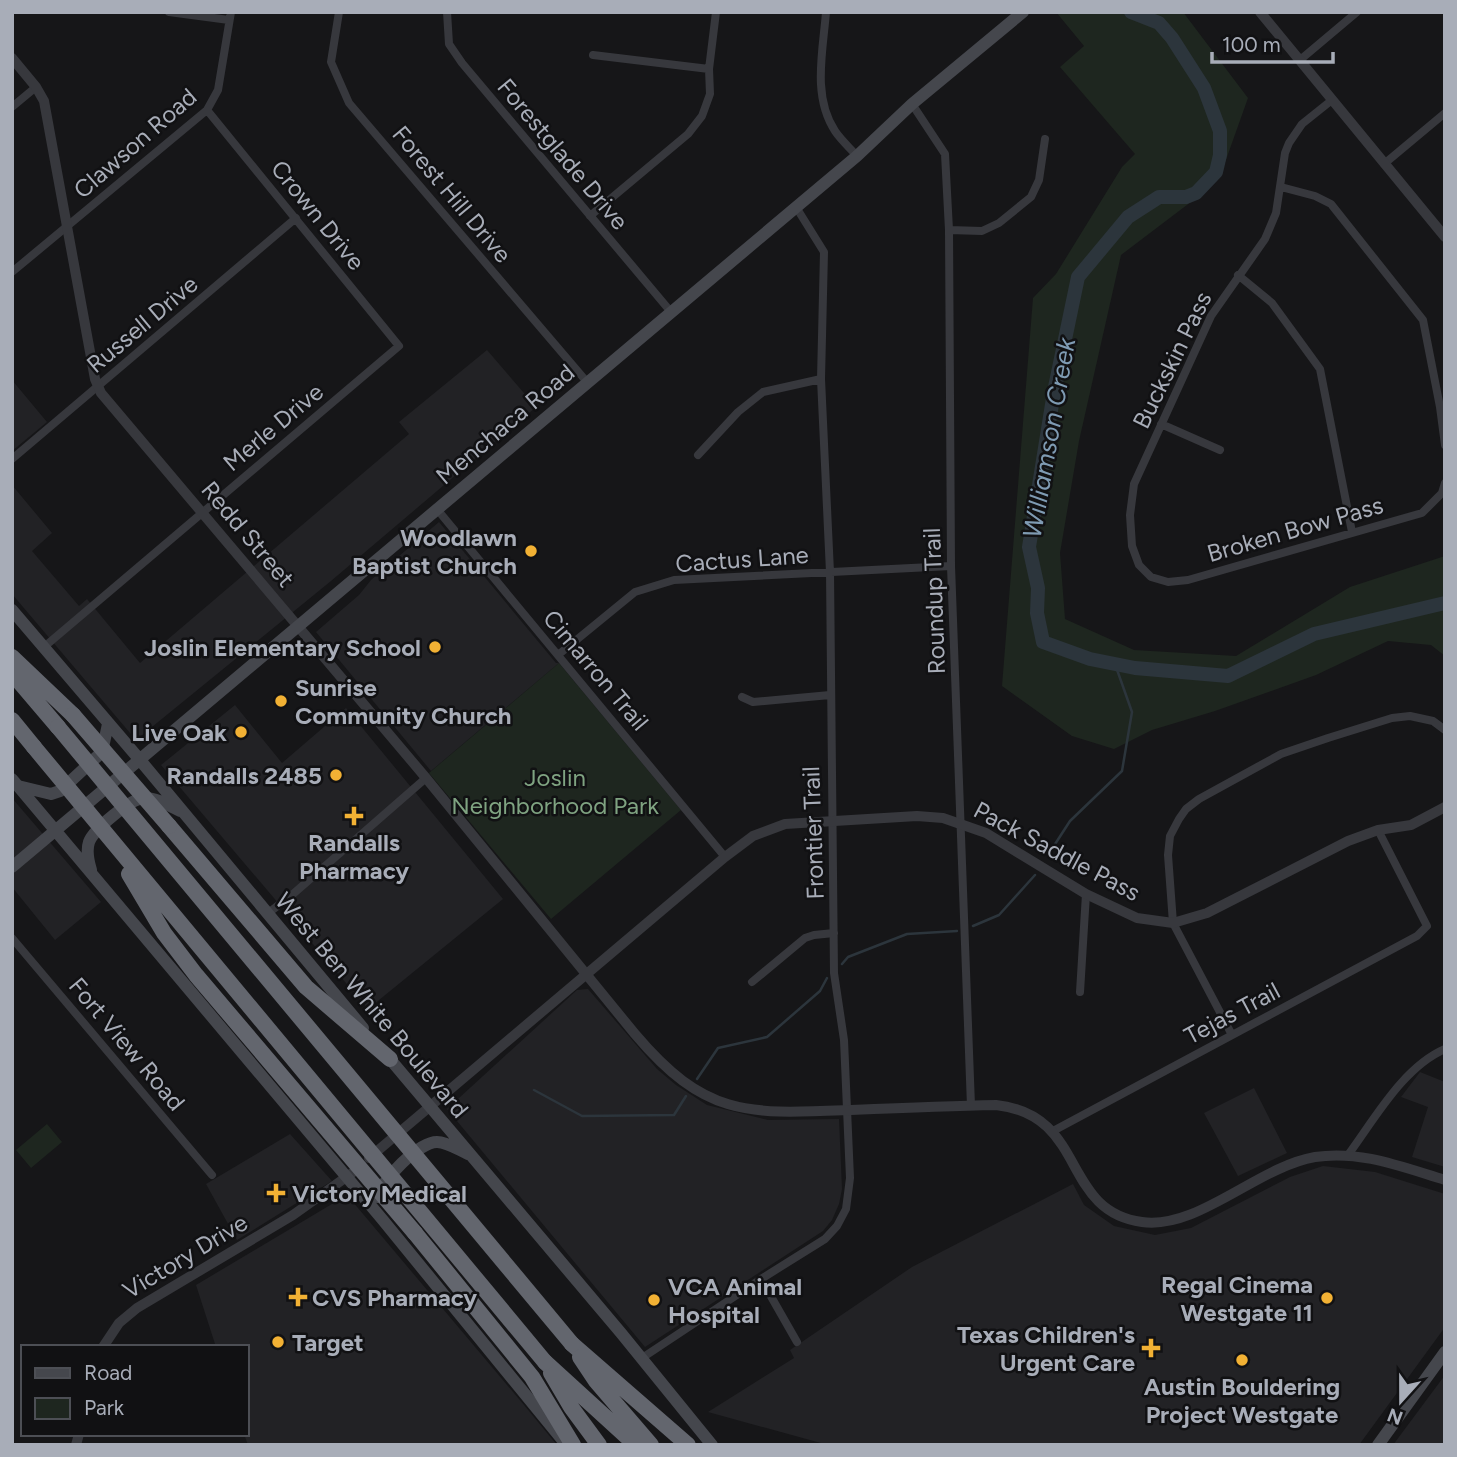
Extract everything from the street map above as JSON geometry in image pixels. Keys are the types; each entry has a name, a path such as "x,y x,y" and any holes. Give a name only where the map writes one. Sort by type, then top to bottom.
{"highway":[{"path":"12,657 73,715 306,987 390,1059"},
{"path":"12,673 572,1344 596,1381 650,1445"},
{"path":"12,720 545,1362 636,1445"},
{"path":"103,830 164,933 196,975 415,1233 532,1377 573,1445"},
{"path":"572,1344 688,1445"},
{"path":"545,1362 571,1407 599,1445"}],"main road":[{"name":"Menchaca Road","path":"12,867 857,156 912,104 1023,12"},
{"name":"West Ben White Boulevard","path":"12,610 712,1445"},
{"path":"15,783 51,794 60,791 102,752 108,724"},
{"path":"15,783 382,1219 566,1445"},
{"path":"91,873 87,854 89,842 97,830 135,800 146,797 184,813"},
{"path":"382,1219 377,1201 380,1188 388,1176 427,1144 445,1144 471,1156"},
{"path":"1378,1445 1445,1352"},
{"name":"West Ben White Boulevard","path":"699,1428 718,1445"}],"street":[{"path":"169,12 230,16"},
{"name":"Forest Hill Drive","path":"340,12 331,62 349,103 587,382"},
{"name":"Forestglade Drive","path":"447,12 449,44 462,63 671,312"},
{"path":"590,216 688,134 702,116 710,94 709,69 716,12"},
{"path":"825,12 820,85 823,103 835,131 857,156"},
{"path":"1260,12 1445,237"},
{"path":"1300,60 1357,12"},
{"name":"Clawson Road","path":"12,272 207,110 218,90 230,16"},
{"path":"593,55 709,69"},
{"name":"Redd Street","path":"12,58 44,101 97,387 104,399 426,778 654,1057 672,1074 697,1091 730,1105 765,1112 996,1105 1019,1109 1039,1119 1053,1131"},
{"path":"12,107 36,87"},
{"name":"Buckskin Pass","path":"1151,577 1139,565 1132,547 1130,515 1133,484 1211,316 1265,239 1276,213 1285,153 1289,143 1302,124 1332,100"},
{"name":"Roundup Trail","path":"912,104 945,154 949,230 951,566 971,1106"},
{"name":"Crown Drive","path":"207,110 399,346"},
{"path":"1384,164 1445,113"},
{"path":"949,230 982,231 999,223 1031,197 1040,180 1045,139"},
{"path":"1281,187 1315,195 1331,204 1423,320 1443,407 1445,445"},
{"name":"Frontier Trail","path":"642,1359 761,1279 818,1245 842,1218 850,1189 844,1040 834,986 830,572 821,379 824,252 796,207"},
{"name":"Russell Drive","path":"12,459 296,218"},
{"path":"1238,275 1272,303 1320,369 1352,532"},
{"name":"Merle Drive","path":"44,647 399,346"},
{"path":"698,455 738,412 763,392 821,379"},
{"path":"1161,424 1220,450"},
{"name":"Broken Bow Pass","path":"1151,577 1168,582 1188,580 1422,513 1442,494 1445,483"},
{"name":"Cimarron Trail","path":"436,508 725,857"},
{"name":"Cactus Lane","path":"558,655 635,593 674,580 951,566"},
{"path":"743,696 753,702 830,695"},
{"path":"1232,1035 1173,923 1168,855 1170,836 1186,809 1199,799 1281,754 1392,718 1410,716 1433,721 1445,730"},
{"path":"267,914 426,778"},
{"name":"Pack Saddle Pass","path":"430,1107 725,857 753,836 775,827 916,816 961,822 986,833 1086,894 1138,918 1173,923 1207,913 1348,841 1378,830 1411,825 1445,807"},
{"name":"Tejas Trail","path":"1053,1131 1418,936 1427,926 1378,830"},
{"path":"1080,992 1086,894"},
{"path":"752,982 805,938 834,933"},
{"name":"Fort View Road","path":"12,938 212,1175"},
{"path":"1348,1155 1404,1080 1420,1064 1445,1049"},
{"name":"Victory Drive","path":"104,1345 119,1323 137,1308 293,1214 346,1177 430,1107"},
{"path":"1053,1131 1095,1199 1120,1216 1143,1223 1182,1218 1290,1164 1324,1156 1371,1158 1445,1180"},
{"path":"761,1279 797,1342"}],"shaded area":[{"path":"487,350 536,407 331,581 136,740 12,594 12,485 52,533 32,551 79,606 87,599 140,663 409,434 399,422"},
{"path":"12,380 47,422 12,451"},
{"name":"Joslin Elementary School","path":"439,522 556,663 559,663 431,771 316,632"},
{"path":"235,705 282,763 346,708 503,899 368,1009 161,765"},
{"path":"12,798 101,902 55,940 12,887"},
{"path":"588,989 657,1069 707,1105 768,1120 839,1119 842,1189 832,1220 823,1231 645,1347 447,1109 577,990"},
{"path":"1420,1072 1445,1082 1445,1167 1412,1157 1428,1107 1401,1097"},
{"path":"1254,1088 1287,1153 1238,1176 1204,1113"},
{"path":"290,1134 332,1181 237,1240 206,1184"},
{"path":"1323,1166 1375,1172 1445,1194 1445,1327 1359,1445 828,1445 708,1412 794,1358 790,1350 912,1267 1073,1184 1084,1205 1114,1226 1155,1235 1191,1228 1290,1177"},
{"path":"347,1195 557,1445 248,1445 245,1436 248,1436 248,1345 215,1345 196,1285"},
{"path":"1445,1375 1445,1445 1393,1445"}],"green space":[{"path":"1056,12 1183,12 1248,98 1222,171 1208,189 1121,255 1079,441 1060,553 1065,619 1134,650 1236,656 1350,587 1445,556 1445,656 1431,645 1388,641 1316,675 1152,730 1114,749 1072,736 1002,686 1033,298 1056,274 1122,167 1135,154 1060,67 1084,46"},
{"name":"Joslin Neighborhood Park","path":"559,663 681,810 551,919 429,773"},
{"path":"47,1124 62,1142 31,1168 16,1150"}],"waterway":[{"name":"Williamson Creek","path":"1131,12 1159,23 1172,38 1204,88 1220,131 1220,155 1216,172 1196,193 1186,197 1159,197 1128,217 1078,277 1054,392 1029,547 1038,588 1037,613 1043,642 1090,659 1135,668 1228,676 1314,634 1445,603"},
{"path":"1048,855 1070,821 1122,771 1132,712 1115,664"},
{"path":"973,926 999,915 1035,875"},
{"path":"842,964 848,957 907,934 957,931"},
{"path":"697,1079 718,1048 767,1037 820,991 827,978"},
{"path":"534,1090 582,1116 674,1115 686,1096"}],"place":[{"name":"Woodlawn Baptist Church","path":"531,551"},
{"name":"Joslin Elementary School","path":"435,647"},
{"name":"Sunrise Community Church","path":"281,701"},
{"name":"Live Oak","path":"241,732"},
{"name":"Randalls 2485","path":"336,775"},
{"name":"Randalls Pharmacy","path":"354,816"},
{"name":"Victory Medical","path":"276,1193"},
{"name":"CVS Pharmacy","path":"298,1297"},
{"name":"Regal Cinema Westgate 11","path":"1327,1298"},
{"name":"VCA Animal Hospital","path":"654,1300"},
{"name":"Target","path":"278,1342"},
{"name":"Texas Children's Urgent Care","path":"1151,1348"},
{"name":"Austin Bouldering Project Westgate","path":"1242,1360"}]}
